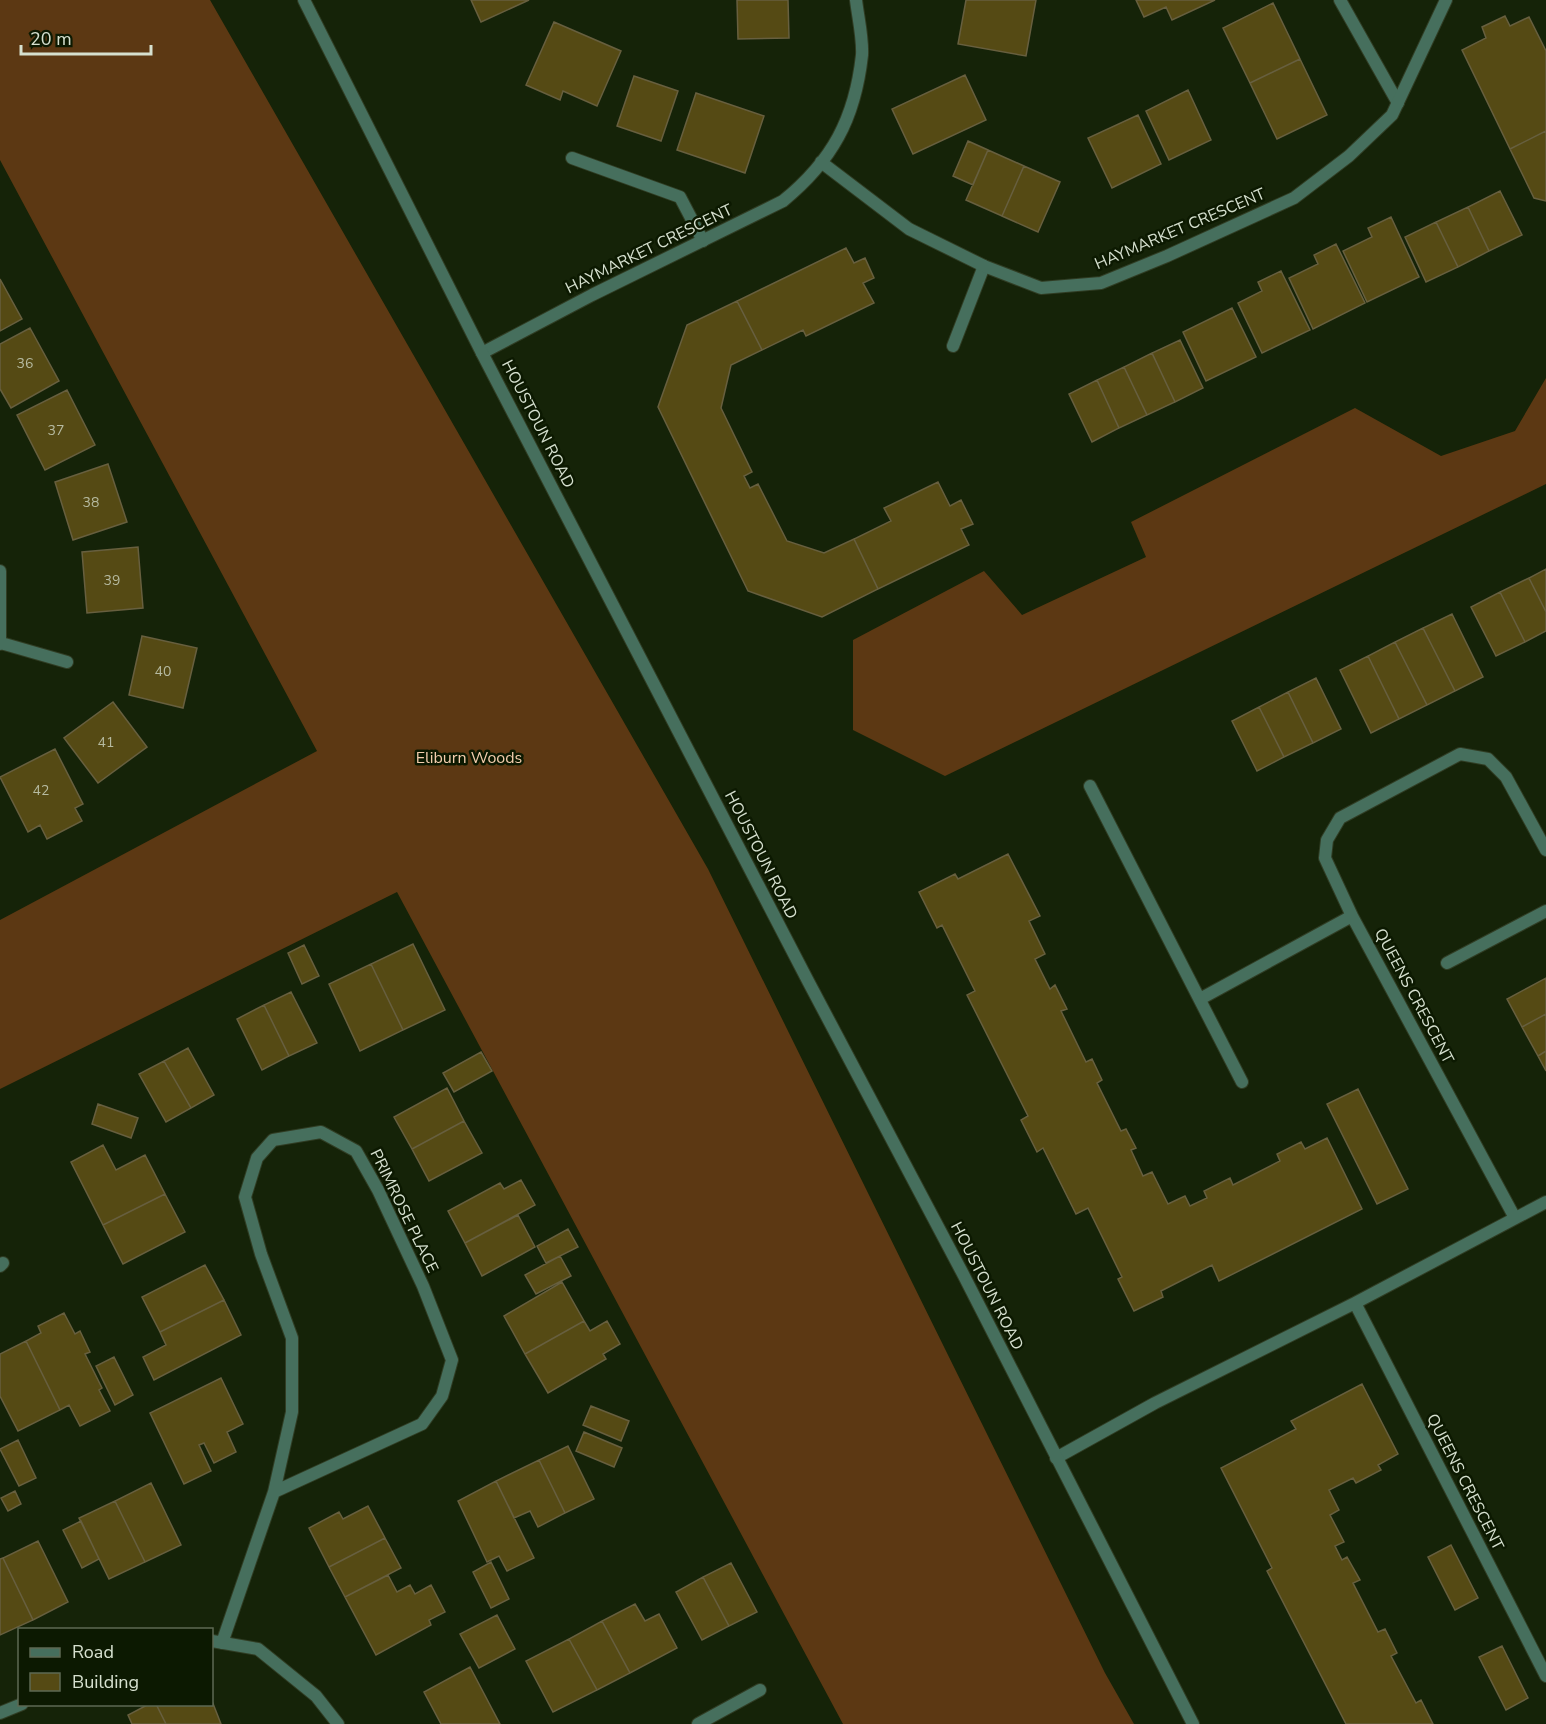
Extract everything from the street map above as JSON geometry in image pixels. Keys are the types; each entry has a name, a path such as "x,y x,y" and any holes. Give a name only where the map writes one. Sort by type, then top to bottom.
{"street":[{"name":"HOUSTOUN ROAD","path":"304,0 482,353 963,1274 1193,1724"},
{"name":"HAYMARKET CRESCENT","path":"482,353 783,201 806,182 838,140 851,114 862,53 856,0"},
{"path":"1340,0 1398,103"},
{"name":"HAYMARKET CRESCENT","path":"821,162 909,229 984,266 1041,288 1101,283 1294,198 1349,156 1392,115 1446,0"},
{"path":"572,158 680,197 703,241"},
{"path":"953,346 984,266"},
{"path":"0,571 0,644 67,662"},
{"name":"QUEENS CRESCENT","path":"1515,1218 1352,916 1325,858 1327,840 1340,818 1461,754 1488,759 1506,777 1546,850"},
{"path":"1090,786 1242,1082"},
{"path":"1447,963 1546,911"},
{"path":"1200,999 1352,916"},
{"name":"PRIMROSE PLACE","path":"274,1492 422,1424 442,1396 452,1360 423,1286 378,1190 356,1151 321,1132 273,1140 257,1158 245,1197 261,1254 292,1338 292,1412 274,1492 217,1642 258,1649 316,1696 338,1724"},
{"path":"1056,1458 1155,1403 1355,1303 1546,1202"},
{"name":"QUEENS CRESCENT","path":"1355,1303 1546,1676"},
{"path":"698,1724 760,1690"},
{"path":"0,1713 18,1706"}],"green space":[{"name":"Eliburn Woods","path":"0,0 210,0 708,869 1105,1673 1134,1724 843,1724 397,892 0,1089 0,920 317,751 0,160"},
{"path":"1546,378 1546,484 945,776 853,730 853,640 984,571 1022,615 1146,557 1131,522 1355,408 1441,456 1515,431"}],"building":[{"path":"471,0 529,0 481,22"},
{"path":"737,0 788,0 789,38 738,39"},
{"path":"966,0 1036,0 1026,56 958,44"},
{"path":"1136,0 1215,0 1172,20 1166,7 1144,17"},
{"path":"1273,3 1300,59 1250,83 1223,28"},
{"path":"1505,16 1510,26 1529,17 1546,51 1546,131 1510,149 1462,50 1486,38 1482,27"},
{"path":"554,22 621,51 597,106 563,91 560,100 526,85"},
{"path":"1300,59 1327,115 1277,139 1250,83"},
{"path":"965,75 986,120 913,154 892,109"},
{"path":"634,76 678,91 661,141 617,126"},
{"path":"1188,90 1211,140 1169,160 1146,111"},
{"path":"696,93 764,116 745,173 677,150"},
{"path":"1138,115 1161,164 1112,188 1088,138"},
{"path":"1546,131 1546,201 1534,198 1510,149"},
{"path":"968,141 988,150 973,185 953,176"},
{"path":"988,150 1024,166 1002,216 966,200"},
{"path":"1024,166 1060,182 1038,232 1002,216"},
{"path":"1500,191 1522,235 1489,251 1468,207"},
{"path":"1468,207 1489,251 1458,267 1436,222"},
{"path":"1391,217 1419,277 1367,302 1343,251 1372,237 1368,228"},
{"path":"1436,222 1458,267 1426,282 1405,237"},
{"path":"1336,244 1365,303 1313,329 1289,278 1318,264 1314,255"},
{"path":"846,248 854,263 865,258 874,278 863,283 874,303 806,336 803,330 762,350 737,301"},
{"path":"1281,271 1310,330 1262,353 1238,303 1262,291 1258,282"},
{"path":"0,279 22,319 0,331"},
{"path":"737,301 762,350 731,365 721,408 752,472 744,476 750,488 758,484 787,541 824,553 854,539 878,589 822,617 748,591 658,407 687,325"},
{"path":"1232,308 1256,357 1206,381 1183,332"},
{"path":"30,328 59,381 11,408 0,389 0,344"},
{"path":"1180,340 1203,388 1175,402 1152,353"},
{"path":"1152,353 1175,402 1147,415 1124,367"},
{"path":"1124,367 1147,415 1119,428 1097,380"},
{"path":"1097,380 1119,428 1092,442 1069,394"},
{"path":"67,390 95,445 45,470 17,415"},
{"path":"108,464 127,522 73,540 55,482"},
{"path":"938,482 950,506 961,500 973,524 961,529 969,545 878,589 854,539 891,521 884,508"},
{"path":"138,547 143,608 87,613 82,552"},
{"path":"1546,569 1546,612 1529,578"},
{"path":"1529,578 1546,612 1546,631 1525,642 1500,592"},
{"path":"1500,592 1525,642 1496,656 1471,607"},
{"path":"1452,614 1483,677 1455,691 1423,628"},
{"path":"1423,628 1455,691 1427,705 1395,642"},
{"path":"142,636 197,648 183,708 129,695"},
{"path":"1395,642 1427,705 1399,719 1368,656"},
{"path":"1368,656 1399,719 1371,733 1340,670"},
{"path":"1316,678 1341,729 1313,743 1288,692"},
{"path":"1288,692 1313,743 1284,757 1259,707"},
{"path":"113,702 147,747 98,783 64,738"},
{"path":"1259,707 1284,757 1257,771 1232,721"},
{"path":"55,749 83,804 75,808 82,821 47,839 40,825 28,832 0,777"},
{"path":"1008,854 1040,916 1029,921 1045,954 1035,959 1050,989 1055,985 1067,1009 1061,1011 1086,1062 1092,1059 1102,1080 1097,1083 1121,1131 1126,1129 1136,1148 1131,1150 1143,1176 1152,1172 1168,1204 1185,1196 1190,1206 1207,1198 1204,1191 1230,1178 1233,1185 1280,1161 1277,1154 1301,1142 1305,1149 1327,1138 1362,1209 1219,1281 1212,1265 1161,1291 1163,1297 1134,1311 1118,1279 1122,1277 1088,1208 1076,1214 1043,1148 1037,1152 1021,1120 1028,1116 967,995 975,991 942,925 937,928 919,892 955,874 958,879"},
{"path":"413,944 445,1010 403,1030 371,964"},
{"path":"304,945 319,976 302,984 288,953"},
{"path":"371,964 403,1030 360,1051 329,984"},
{"path":"1546,978 1546,1014 1522,1027 1507,999"},
{"path":"291,992 317,1043 289,1056 264,1005"},
{"path":"264,1005 289,1056 262,1070 237,1019"},
{"path":"1546,1014 1546,1051 1538,1056 1522,1027"},
{"path":"188,1048 214,1095 191,1108 164,1061"},
{"path":"1546,1051 1546,1071 1538,1056"},
{"path":"481,1052 492,1071 454,1092 443,1073"},
{"path":"164,1061 191,1108 166,1122 139,1074"},
{"path":"447,1088 464,1121 412,1149 394,1117"},
{"path":"1358,1089 1408,1189 1377,1204 1327,1104"},
{"path":"98,1104 138,1118 131,1138 92,1124"},
{"path":"464,1121 482,1153 429,1181 412,1149"},
{"path":"103,1145 116,1170 145,1155 165,1194 103,1225 71,1162"},
{"path":"521,1180 535,1205 465,1243 448,1211 500,1183 504,1189"},
{"path":"165,1194 185,1232 123,1264 103,1225"},
{"path":"518,1215 535,1247 482,1276 465,1243"},
{"path":"568,1229 578,1247 546,1263 537,1246"},
{"path":"560,1256 571,1276 536,1294 525,1275"},
{"path":"205,1265 224,1300 160,1332 142,1297"},
{"path":"562,1282 584,1321 525,1354 504,1316"},
{"path":"224,1300 241,1335 154,1380 143,1357 166,1345 160,1332"},
{"path":"64,1313 75,1334 80,1331 90,1352 85,1354 102,1388 99,1390 110,1411 80,1426 69,1405 60,1410 26,1341 41,1333 38,1326"},
{"path":"584,1321 590,1331 607,1321 620,1344 603,1354 606,1359 548,1393 525,1354"},
{"path":"26,1341 60,1410 18,1431 0,1396 0,1354"},
{"path":"114,1357 133,1395 115,1405 96,1366"},
{"path":"221,1378 243,1424 227,1432 236,1452 214,1463 204,1443 199,1445 211,1471 184,1484 150,1413"},
{"path":"1362,1384 1398,1454 1378,1465 1381,1470 1356,1483 1353,1478 1329,1490 1339,1510 1330,1515 1344,1542 1335,1546 1342,1560 1347,1557 1360,1580 1353,1583 1378,1632 1385,1629 1397,1653 1391,1656 1416,1703 1421,1700 1433,1724 1346,1724 1267,1571 1272,1568 1221,1468 1296,1429 1291,1421"},
{"path":"591,1406 629,1421 621,1441 583,1425"},
{"path":"584,1432 622,1448 614,1467 576,1451"},
{"path":"18,1440 36,1478 19,1486 0,1449"},
{"path":"568,1446 594,1499 565,1513 539,1460"},
{"path":"539,1460 565,1513 538,1527 530,1511 514,1518 496,1481"},
{"path":"496,1481 534,1558 507,1571 499,1556 487,1562 458,1501"},
{"path":"151,1483 181,1545 145,1562 115,1501"},
{"path":"15,1491 21,1504 8,1511 1,1498"},
{"path":"115,1501 145,1562 109,1579 79,1518"},
{"path":"368,1506 385,1538 329,1567 309,1528 339,1512 343,1519"},
{"path":"81,1521 99,1559 82,1568 63,1530"},
{"path":"385,1538 401,1568 345,1597 329,1567"},
{"path":"38,1541 68,1602 33,1620 3,1558"},
{"path":"1451,1545 1478,1598 1455,1610 1428,1557"},
{"path":"3,1558 33,1620 0,1635 0,1559"},
{"path":"491,1562 509,1599 491,1608 473,1572"},
{"path":"731,1563 757,1612 729,1626 703,1577"},
{"path":"388,1575 397,1592 410,1585 415,1594 431,1585 445,1612 429,1620 431,1625 376,1655 345,1597"},
{"path":"703,1577 729,1626 702,1640 676,1592"},
{"path":"635,1604 645,1621 659,1614 677,1648 630,1673 602,1621"},
{"path":"497,1615 515,1649 479,1668 460,1634"},
{"path":"602,1621 630,1673 597,1690 569,1639"},
{"path":"569,1639 597,1690 553,1712 526,1661"},
{"path":"1502,1646 1528,1698 1506,1710 1479,1657"},
{"path":"470,1667 500,1724 441,1724 424,1692"},
{"path":"213,1704 221,1724 166,1724 157,1706 213,1706"},
{"path":"145,1706 157,1706 166,1724 132,1724 128,1715"}]}
